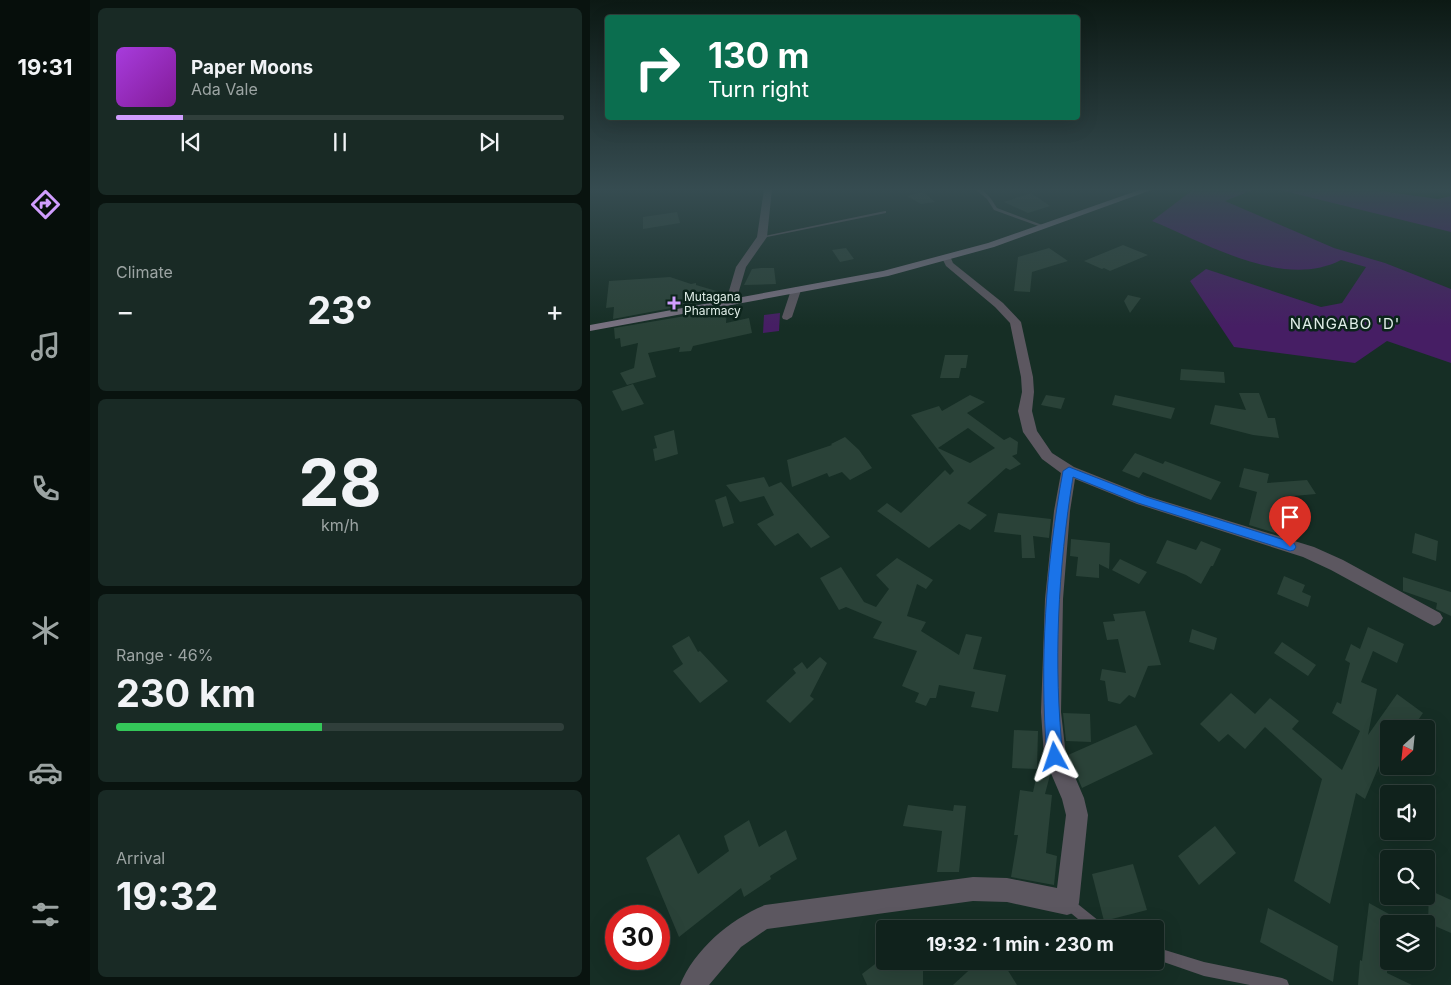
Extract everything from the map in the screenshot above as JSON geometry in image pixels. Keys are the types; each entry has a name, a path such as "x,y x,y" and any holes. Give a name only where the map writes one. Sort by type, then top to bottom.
{"street":[{"path":"590,328 884,274 947,258 1016,235"},
{"path":"730,301 741,267 762,237"},
{"path":"947,258 949,264 999,305 1014,322 1027,377 1028,392 1025,411 1030,432 1047,456 1069,471 1142,500 1308,552 1337,565 1434,618"},
{"path":"787,317 796,290"},
{"path":"693,985 730,939 746,925 764,917 972,889 1007,890 1067,903 1077,815 1073,798 1055,757 1051,712 1054,599 1062,511 1069,471"}],"lane":[{"path":"762,237 772,235"},
{"path":"1067,903 1089,920"},
{"path":"1164,956 1204,969 1282,985"}],"shaded area":[{"path":"1184,235 1304,235 1334,248 1385,263 1451,289 1451,363 1387,341 1355,363 1234,347 1190,281 1206,269 1321,307 1342,303 1366,267 1341,260 1318,268 1295,270 1270,267 1220,251"},
{"path":"780,313 779,331 763,333 764,315"}],"building":[{"path":"1123,245 1148,255 1110,271 1084,261"},
{"path":"846,248 854,259 840,262 832,250"},
{"path":"1049,248 1068,261 1032,272 1030,292 1014,291 1018,257"},
{"path":"774,268 776,284 744,285 752,269"},
{"path":"670,277 691,284 696,283 696,285 720,292 698,303 613,319 614,307 606,308 609,281"},
{"path":"1128,295 1141,298 1130,313 1124,301"},
{"path":"727,309 726,323 749,318 752,333 693,346 691,351 679,352 680,347 648,353 656,377 627,385 620,373 634,368 638,343 621,347 620,338 615,339 614,328"},
{"path":"945,355 968,355 966,368 961,368 959,378 940,378"},
{"path":"1181,369 1224,372 1225,383 1180,380"},
{"path":"633,384 644,404 622,411 612,391"},
{"path":"1239,393 1259,393 1268,418 1275,418 1279,438 1253,435 1210,424 1215,405 1246,410"},
{"path":"970,395 985,402 967,413 1004,440 1010,437 1018,442 1017,454 1012,456 1021,464 1010,470 1006,468 967,503 987,515 970,530 959,524 929,548 877,511 887,503 901,513 945,470 950,475 954,471 911,415 939,406 942,411","holes":["968,428 995,448 970,463 938,448"]},
{"path":"1046,395 1065,398 1061,409 1041,405"},
{"path":"1115,395 1175,408 1171,419 1112,405"},
{"path":"674,430 678,454 655,461 653,449 657,448 654,436"},
{"path":"845,437 859,450 872,468 850,480 842,472 829,477 827,473 792,487 787,460 832,445"},
{"path":"1135,453 1163,464 1165,461 1221,482 1211,500 1143,472 1139,478 1122,471"},
{"path":"1244,468 1269,474 1267,483 1307,480 1316,494 1282,497 1275,533 1249,525 1257,492 1239,487"},
{"path":"764,477 769,487 781,482 830,537 811,548 798,533 775,546 757,524 774,515 764,496 740,502 726,485"},
{"path":"726,496 734,523 723,527 715,500"},
{"path":"998,513 1051,519 1049,538 1033,536 1035,558 1022,558 1021,535 994,532"},
{"path":"1415,533 1438,541 1436,561 1412,553"},
{"path":"1071,539 1110,543 1109,569 1099,564 1099,578 1076,576 1078,557 1070,556"},
{"path":"1167,540 1196,550 1201,541 1221,549 1201,584 1186,575 1156,563"},
{"path":"897,558 933,580 926,589 917,584 907,616 926,622 921,631 959,655 966,634 982,637 973,669 1006,675 998,712 971,707 975,692 939,685 936,698 930,698 926,706 915,702 919,693 902,686 917,651 873,638 882,622 846,607 839,610 820,578 841,567 864,602 876,607 889,589 876,575"},
{"path":"1120,559 1147,572 1139,584 1112,570"},
{"path":"1284,576 1305,585 1302,592 1311,596 1308,607 1277,594"},
{"path":"1403,577 1451,592 1451,616 1436,609 1437,603 1403,591"},
{"path":"1145,611 1161,665 1148,666 1135,698 1129,695 1120,704 1108,701 1105,681 1100,680 1102,669 1126,673 1118,639 1107,640 1103,622 1115,621 1113,614"},
{"path":"1368,627 1404,644 1397,663 1373,651 1361,682 1377,689 1368,735 1397,694 1423,713 1418,720 1380,720 1380,763 1365,799 1356,793 1330,904 1294,881 1322,779 1265,727 1245,749 1228,734 1219,742 1200,724 1231,693 1255,714 1270,698 1299,721 1292,729 1342,770 1360,731 1332,713 1337,702 1341,704 1350,663 1345,660 1351,644 1360,649"},
{"path":"1192,629 1217,638 1214,650 1189,642"},
{"path":"689,636 698,652 700,651 728,681 700,703 673,671 683,664 672,646"},
{"path":"1282,642 1316,665 1308,676 1274,653"},
{"path":"820,657 827,663 810,696 814,699 790,723 766,701 796,673 793,669 802,662 807,669"},
{"path":"1063,713 1090,714 1091,742 1066,741"},
{"path":"1136,725 1153,754 1082,788 1068,755"},
{"path":"1014,730 1038,731 1037,769 1012,768"},
{"path":"1038,770 1049,772 1050,775 1045,794 1052,795 1046,853 1057,856 1054,885 1011,877 1018,835 1014,835 1020,790 1033,792"},
{"path":"908,805 953,811 954,805 966,806 959,872 937,872 942,831 903,826"},
{"path":"749,820 759,847 786,830 797,859 770,876 771,879 744,897 741,888 679,937 670,915 670,905 666,905 646,858 679,834 698,874 729,851 724,836"},
{"path":"1215,826 1236,853 1199,885 1178,856"},
{"path":"1133,864 1147,910 1104,920 1092,874"},
{"path":"1435,893 1451,900 1451,933 1435,926 1435,915 1428,915 1429,905 1435,905"},
{"path":"1369,903 1391,915 1380,915 1380,970 1387,970 1387,973 1412,985 1358,985 1360,960 1362,961"},
{"path":"1268,908 1338,946 1333,982 1260,942"},
{"path":"876,963 876,970 923,970 923,985 867,985 862,974"},
{"path":"969,970 1008,970 1017,985 953,985"}],"place":[{"name":"Mutagana Pharmacy","path":"674,303"}],"district":[{"name":"NANGABO 'D'","path":"1345,323"}],"route":[{"path":"1055,757 1051,712 1054,599 1062,511 1069,471 1142,500 1290,547"}]}
